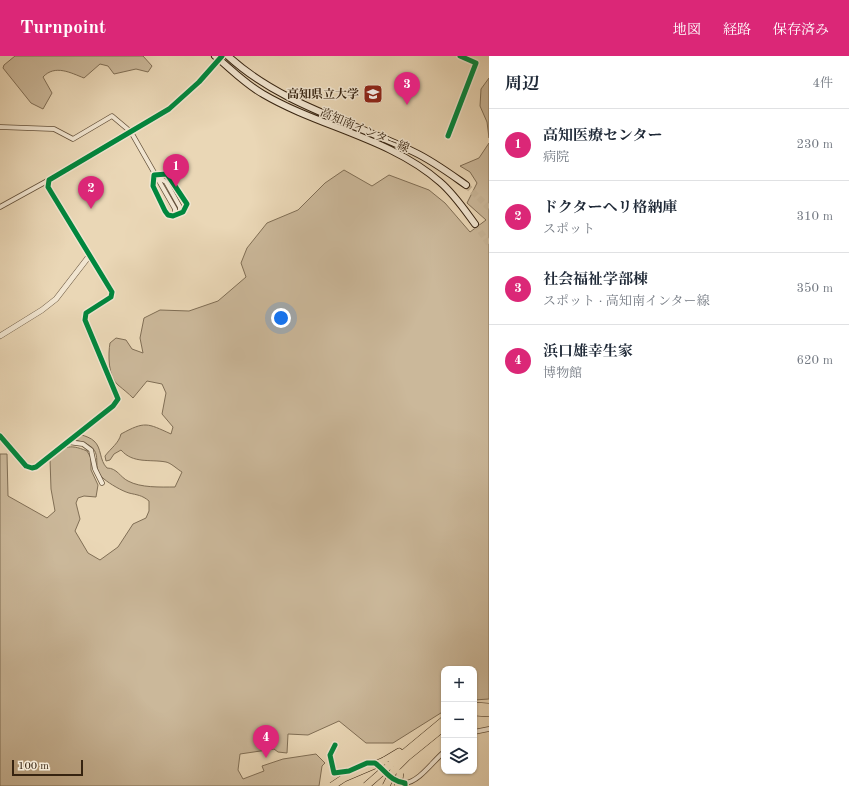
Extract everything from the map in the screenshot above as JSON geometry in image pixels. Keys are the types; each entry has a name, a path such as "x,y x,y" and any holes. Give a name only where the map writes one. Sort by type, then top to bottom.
{"highway":[{"path":"477,706 489,707"},
{"path":"477,712 489,713"},
{"path":"366,786 392,767 424,736 441,722"},
{"path":"332,786 351,775 392,767 404,763 418,747 441,729"},
{"path":"392,767 402,785"},
{"path":"386,786 392,767"}],"main road":[{"name":"高知南インター線","path":"228,56 252,74 289,97 314,110 415,152 466,185"},
{"name":"高知南インター線","path":"219,57 246,84 278,103 308,118 380,146 419,167 440,182 457,199 475,224"}],"street":[{"path":"448,136 476,63 460,56"},
{"path":"0,207 163,113 179,102 219,57"},
{"path":"0,127 54,129 73,139 112,116 131,132 154,175 175,209 175,216"},
{"path":"154,175 170,175"},
{"path":"154,175 166,182 180,207 180,213"},
{"path":"154,175 153,188 168,215 175,216 185,209 187,204"},
{"path":"0,436 26,466 32,468 41,463 68,442 118,400 85,320 86,313 112,294 111,290 48,187 49,180"},
{"path":"0,336 42,310 56,299 90,255"},
{"path":"68,442 83,444 91,450 95,469 102,483"},
{"path":"477,731 489,729"},
{"path":"332,786 334,773 330,755 335,745"},
{"path":"334,773 349,771 367,763 375,764 387,776 402,785 417,779 431,762 441,754"}],"shaded area":[{"path":"15,56 143,56 152,66 148,72 136,69 114,74 108,66 100,64 84,78 68,72 58,70 53,71 43,77 52,93 43,109 31,103 3,68 4,65"},
{"path":"489,78 489,138 487,122 480,106 481,89"},
{"path":"489,143 489,699 477,700 477,666 441,666 441,713 393,743 366,743 339,721 308,735 288,734 287,753 278,752 274,749 240,754 238,770 243,779 264,771 262,766 283,759 316,754 325,763 322,766 319,786 0,786 0,454 7,454 8,496 47,518 55,511 51,489 50,459 63,449 71,447 87,451 91,458 91,470 98,485 96,497 84,496 78,498 76,503 80,519 75,531 88,553 100,560 118,547 133,524 146,518 149,511 149,501 142,496 123,491 104,479 99,474 97,468 96,453 86,444 75,440 82,435 93,440 97,444 104,465 107,468 113,469 125,479 139,485 151,487 175,487 182,472 168,463 136,459 121,450 114,454 110,460 106,461 105,456 117,443 121,434 141,425 146,425 171,434 173,427 162,414 166,393 162,384 147,381 133,398 118,385 112,377 109,353 110,343 116,338 126,340 132,349 143,353 140,338 144,318 160,310 189,311 218,301 246,277 241,263 247,248 267,223 298,210 325,183 344,170 372,186 389,175 429,190 445,203 470,232 486,220 467,203 477,183 470,172 460,166 479,158"}],"tunnel":[{"path":"170,175 187,204"},
{"path":"466,185 489,208"},
{"path":"475,224 489,244"}],"cycle path":[{"path":"0,436 26,466 32,468 36,467 113,406 118,399 85,320 86,313 111,297 112,292 48,187 49,180 169,109 199,82 222,56"},
{"path":"448,136 476,63 460,56"},
{"path":"167,174 187,204 183,212 173,216 168,215 165,211 153,186 154,175 167,174"},
{"path":"335,745 330,755 334,773 349,771 367,763 375,763 392,778 405,783 405,786"}],"place":[{"name":"高知県立大学","path":"373,94"},
{"name":"社会福祉学部棟","path":"407,105"},
{"name":"高知医療センター","path":"176,187"},
{"name":"ドクターヘリ格納庫","path":"91,209"},
{"name":"浜口雄幸生家","path":"266,758"}]}
